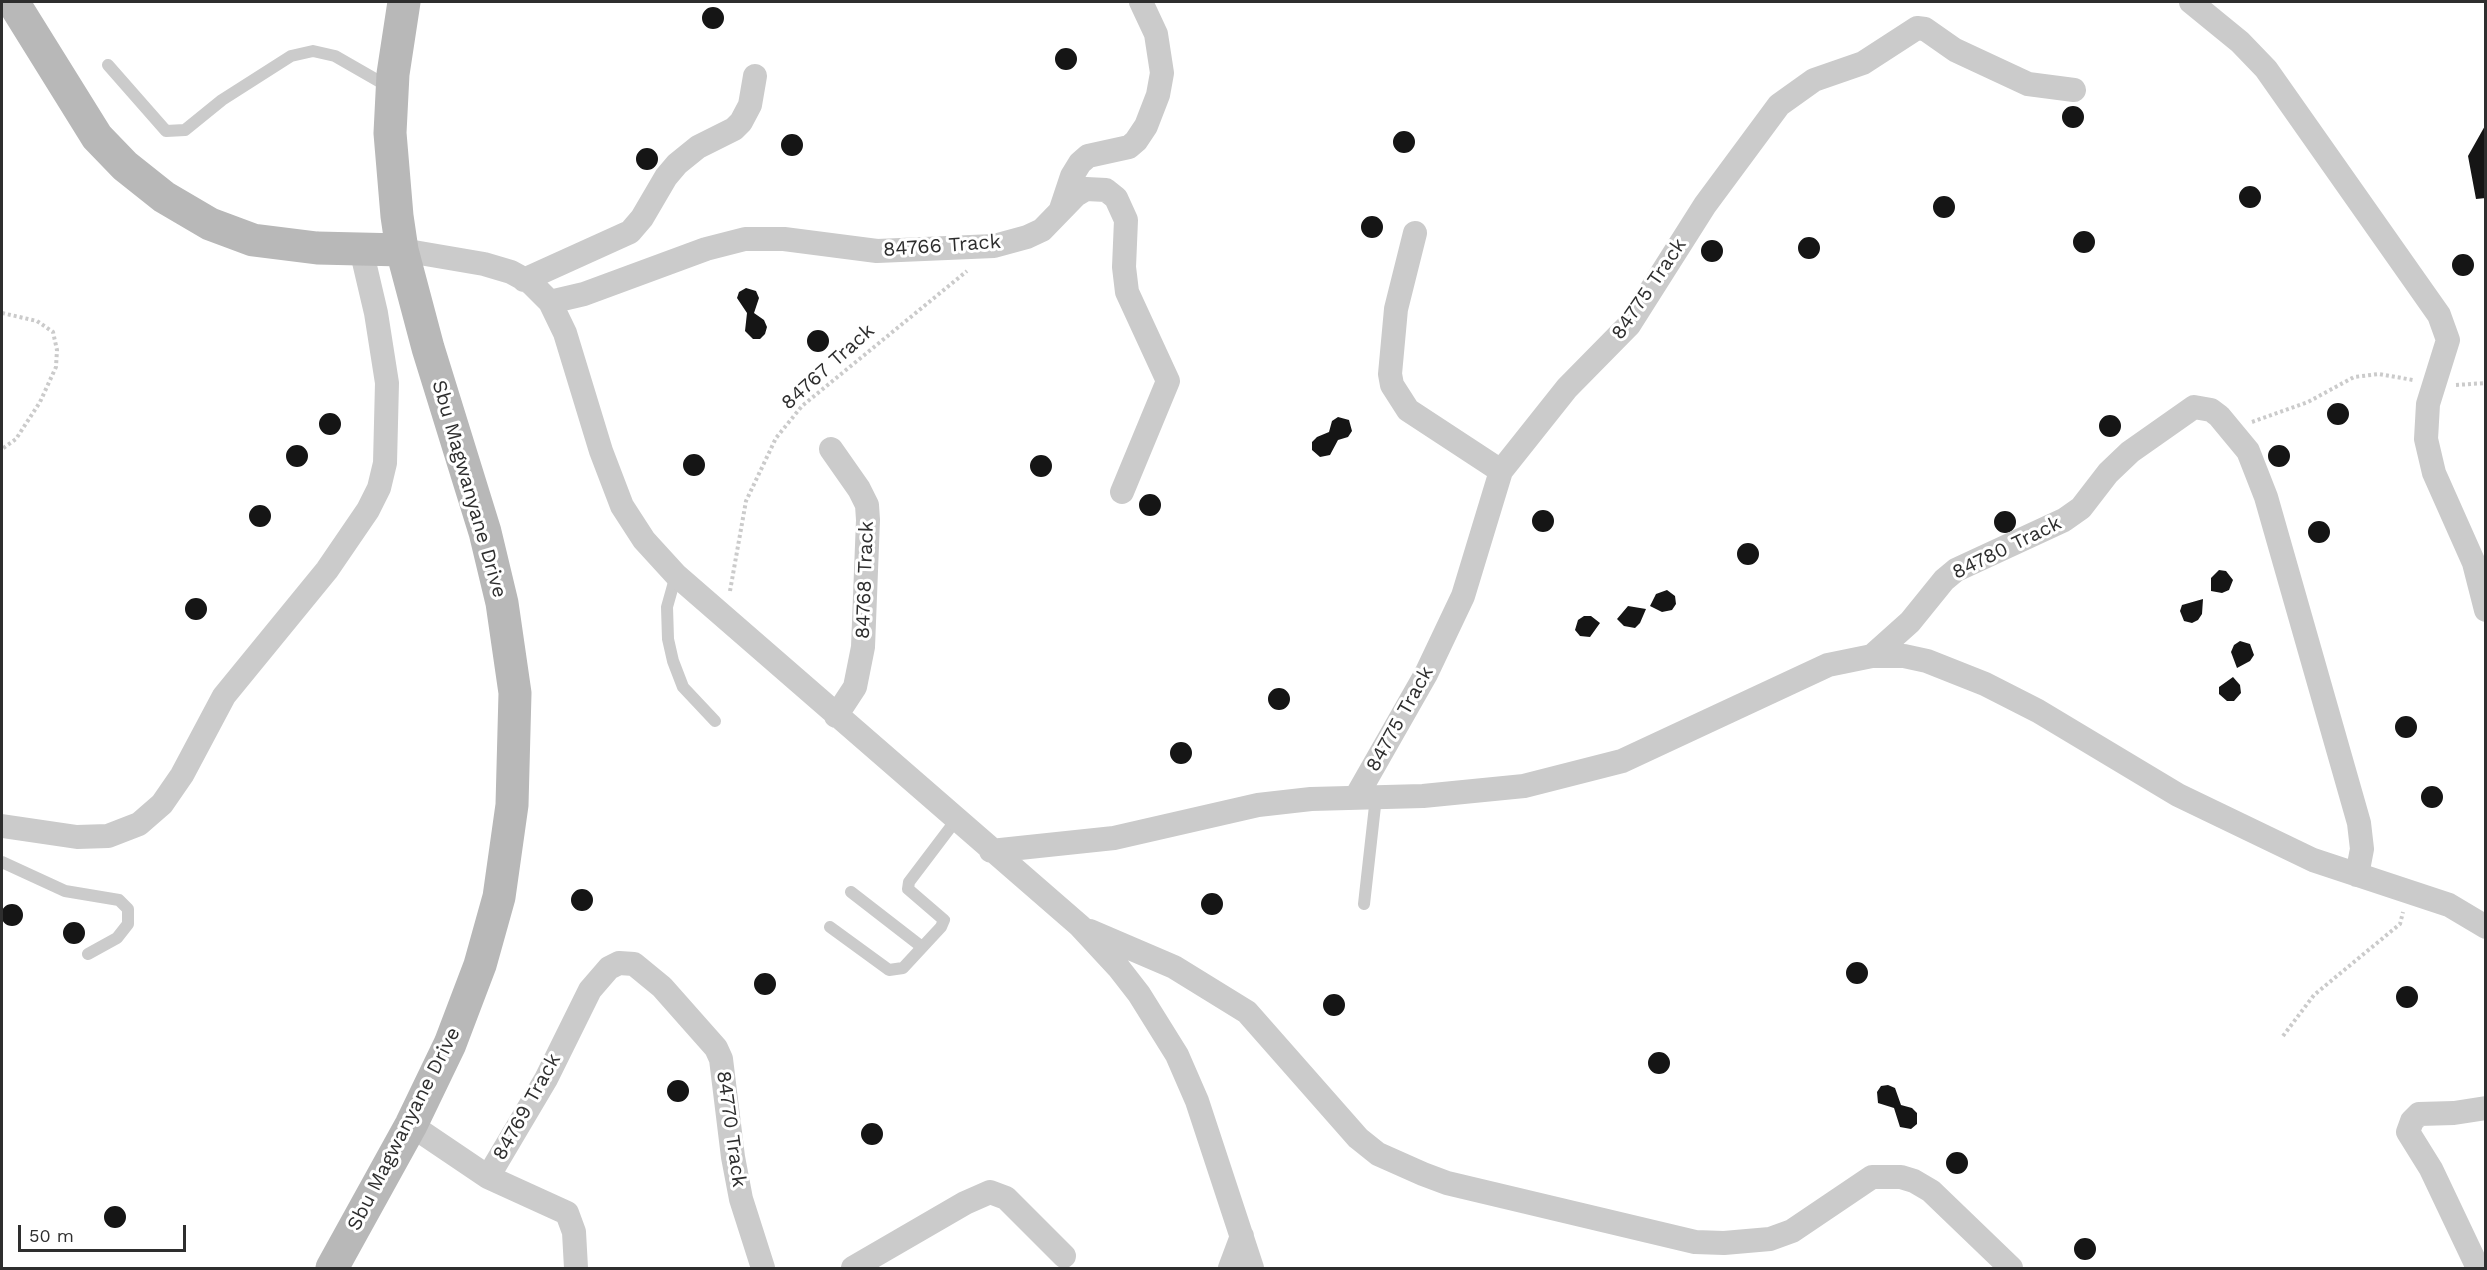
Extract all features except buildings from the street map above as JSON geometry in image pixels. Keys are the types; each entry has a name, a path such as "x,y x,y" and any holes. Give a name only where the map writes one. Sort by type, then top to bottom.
{"main road":[{"path":"13,2 97,137 125,166 164,197 210,224 253,240 317,248 402,250"},
{"name":"Sbu Magwanyane Drive","path":"332,1269 411,1125 454,1034 480,965 499,897 512,805 515,693 502,603 485,532 428,348 402,250 392,182 390,133 397,18"}],"street":[{"path":"1059,215 1072,177 1080,163 1088,156 1129,147 1136,141 1146,126 1158,96 1162,73 1156,34 1141,2"},
{"path":"2191,2 2240,42 2266,69 2434,306 2448,340 2426,419 2430,457 2441,490 2474,563 2486,610"},
{"name":"84775 Track","path":"1366,797 1463,596 1502,471 1567,388 1629,325 1734,163 1768,118 1795,91 1814,80 1863,63 1917,28 1924,29 1955,50 2028,84 2074,90"},
{"path":"524,280 630,232 642,218 666,177 677,164 698,147 734,129 741,122 750,105 755,76"},
{"name":"84766 Track","path":"550,302 584,294 706,249 745,239 784,239 877,251 994,246 1027,237 1042,230 1076,195 1086,189 1106,190 1116,198 1126,220 1124,267 1127,292 1167,375 1168,387 1122,492"},
{"path":"1414,233 1396,309 1390,374 1392,385 1408,410 1420,420 1502,471"},
{"path":"2,826 77,837 108,836 139,824 162,804 182,775 224,696 327,570 368,510 379,488 385,463 387,383 376,313 361,249"},
{"path":"402,250 484,264 511,272 550,302 565,333 601,451 622,506 644,540 676,574 725,618 1080,926 1100,946 1139,994 1177,1055 1197,1101 1252,1269"},
{"name":"84780 Track","path":"1872,656 1910,622 1944,580 1974,561 2064,520 2081,508 2108,473 2130,452 2189,410 2198,406 2211,410 2228,426 2248,451 2257,472 2359,823 2362,849 2356,875"},
{"name":"84768 Track","path":"831,449 860,489 867,505 868,520 863,647 859,671 848,699 836,716"},
{"path":"991,851 1114,838 1258,805 1366,797 1473,793 1566,777 1622,761 1828,665 1872,656 1904,656 1927,661 1985,684 2038,711 2178,795 2313,860 2449,905 2486,927"},
{"path":"1080,926 1174,967 1247,1012 1358,1138 1378,1154 1447,1183 1695,1242 1724,1243 1770,1239 1792,1231 1872,1177 1901,1177 1931,1191 2011,1269"},
{"name":"84769 Track","path":"411,1125 488,1177 546,1079 590,990 609,968 620,963"},
{"name":"84770 Track","path":"620,963 634,964 642,969 716,1048 721,1059 733,1157 741,1199 764,1269"},
{"path":"2478,1269 2436,1178 2408,1132 2412,1120 2420,1114 2454,1113 2486,1108"},
{"path":"488,1177 567,1213 573,1222 576,1269"},
{"path":"853,1269 964,1203 990,1192 1006,1198 1064,1256"},
{"path":"1230,1269 1242,1236"}],"lane":[{"path":"108,65 166,131 184,130 222,100 291,56 313,51 335,57 392,89"},
{"path":"676,574 667,607 668,639 672,661 682,687 716,721"},
{"path":"1364,904 1366,797"},
{"path":"830,927 889,970 903,968 941,927 944,920 908,889 909,882 956,820"},
{"path":"2,862 65,891 119,900 128,909 128,924 117,938 88,954"},
{"path":"851,892 922,947"}],"path":[{"name":"84767 Track","path":"725,618 746,501 776,438 802,406 994,246"},
{"path":"2,313 37,321 52,332 57,350 56,367 40,402 16,439 2,449"},
{"path":"2228,426 2231,421 2251,422 2308,402 2354,376 2367,374 2434,384"},
{"path":"2283,1036 2313,995 2400,924 2408,891"}]}
